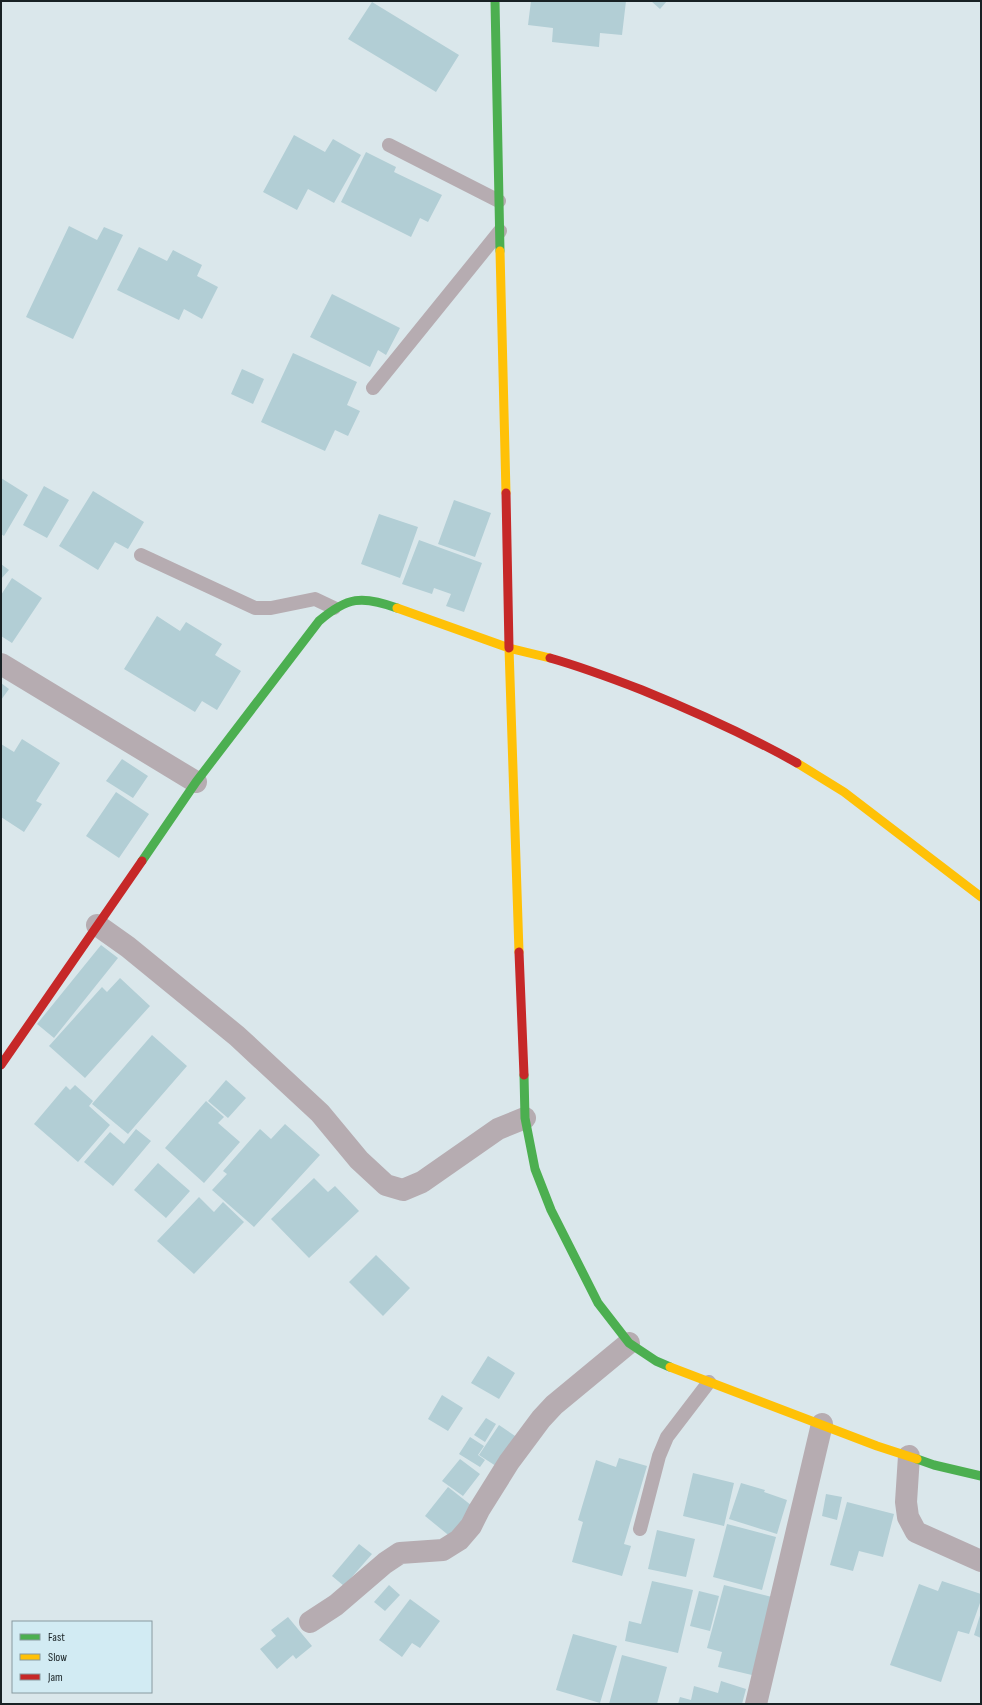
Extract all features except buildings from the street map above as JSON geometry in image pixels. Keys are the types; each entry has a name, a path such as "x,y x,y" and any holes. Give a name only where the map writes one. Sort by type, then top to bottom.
{"street":[{"path":"495,1 509,648 525,1118 535,1169 551,1210 598,1303 629,1343 656,1361 877,1446 934,1465 981,1476"},
{"path":"1,1065 196,782 292,655 319,621 334,608 356,600 384,603 509,648 583,667 697,712 750,737 804,767 844,792 981,897"},
{"path":"1,664 196,782"},
{"path":"97,925 128,946 237,1036 320,1113 359,1160 386,1185 403,1190 422,1182 498,1129 525,1118"},
{"path":"310,1622 336,1605 400,1553 443,1550 460,1540 471,1526 508,1462 541,1419 554,1405 629,1343"},
{"path":"756,1704 822,1424"},
{"path":"909,1456 906,1502 908,1517 916,1532 981,1562"}],"lane":[{"path":"388,145 499,201"},
{"path":"373,388 500,231"},
{"path":"141,555 255,608 270,608 315,599 334,608"},
{"path":"640,1529 658,1456 667,1438 709,1382"}],"traffic: fast":[{"path":"495,1 500,251"},
{"path":"142,861 196,782 319,621 338,607 355,601 374,601 397,608"},
{"path":"524,1075 525,1118 535,1169 551,1210 598,1303 629,1343 656,1361 670,1367"},
{"path":"917,1459 934,1465 981,1476"}],"traffic: slow":[{"path":"500,251 506,493"},
{"path":"397,608 509,648 550,658"},
{"path":"509,648 519,952"},
{"path":"797,763 844,792 981,897"},
{"path":"670,1367 877,1446 917,1459"}],"traffic: jam":[{"path":"506,493 509,648"},
{"path":"550,658 574,665 642,690 702,715 797,763"},
{"path":"1,1065 142,861"},
{"path":"519,952 524,1075"}]}
